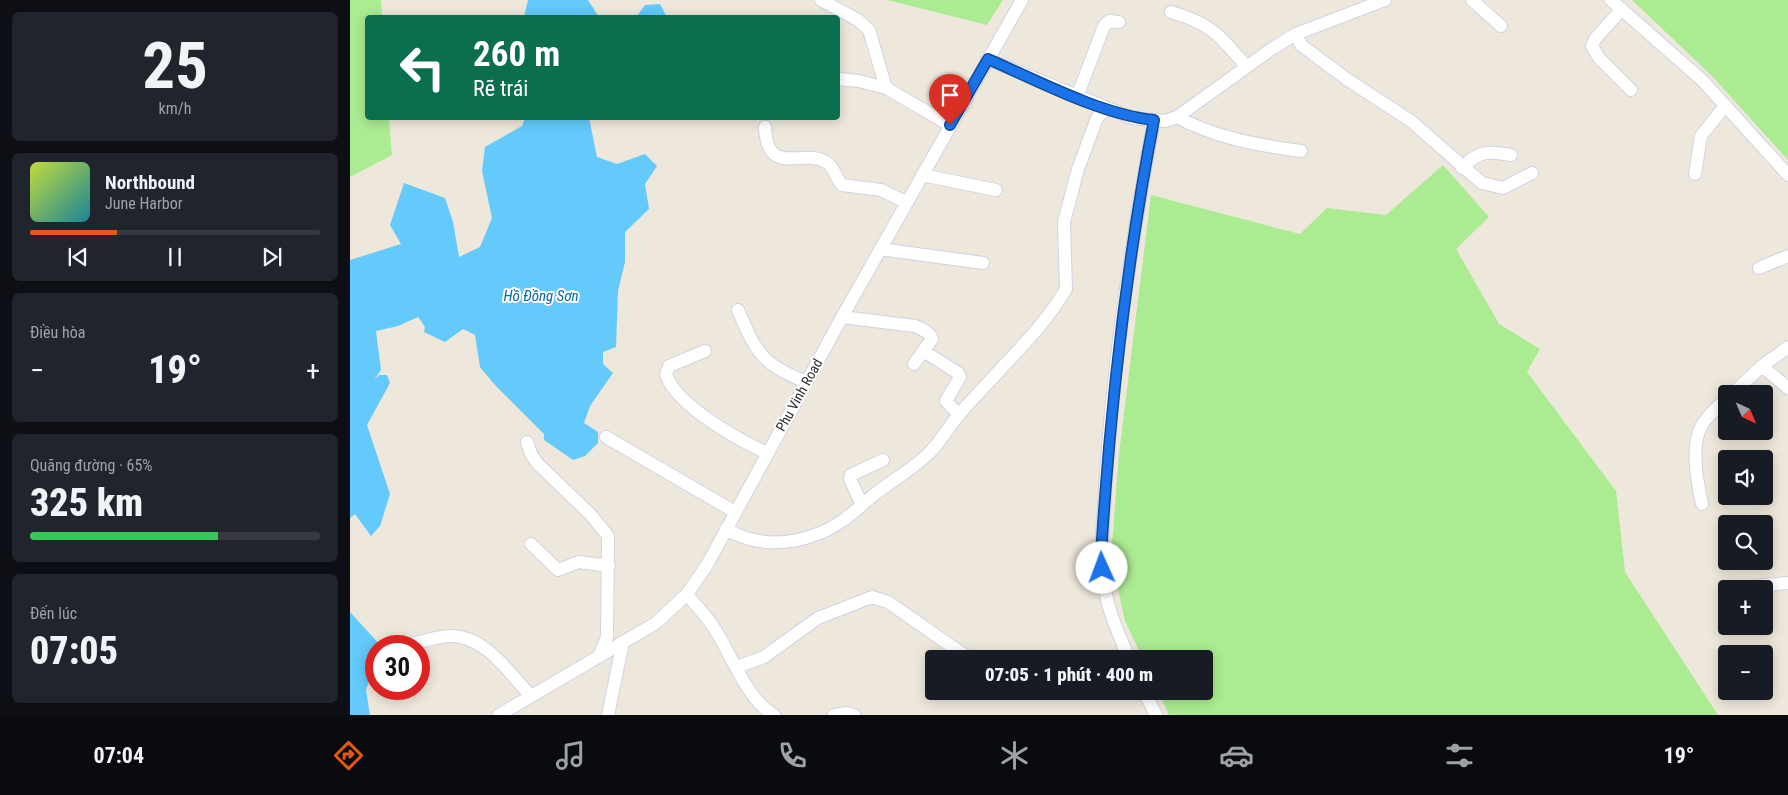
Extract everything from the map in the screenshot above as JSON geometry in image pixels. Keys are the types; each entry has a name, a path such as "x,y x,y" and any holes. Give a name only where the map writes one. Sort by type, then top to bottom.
{"street":[{"path":"821,0 858,20 869,30 886,88"},
{"name":"Phu Vinh Road","path":"498,715 656,623 687,594 707,565 906,202 1022,0"},
{"path":"988,59 1106,109 1132,118 1165,121 1177,117 1246,66 1296,34 1385,0"},
{"path":"1472,0 1501,26"},
{"path":"1611,0 1703,81 1788,175"},
{"path":"1622,9 1595,39 1592,46 1599,58 1631,90"},
{"path":"1171,12 1211,28 1246,66"},
{"path":"1077,97 1104,26 1109,21 1119,22"},
{"path":"1296,34 1301,45 1348,80 1410,121 1482,184 1499,188 1532,174"},
{"path":"840,80 859,81 886,88 950,125"},
{"path":"1695,174 1701,136 1725,106"},
{"path":"726,529 743,539 765,544 795,540 818,534 837,526 927,455 959,415 1018,353 1066,289 1063,231 1066,209 1097,118 1106,109"},
{"path":"1177,117 1204,131 1225,138 1301,151"},
{"path":"1126,650 1106,595 1101,555 1108,446 1118,348 1133,229 1154,120"},
{"path":"765,127 767,142 777,155 789,160 817,158 828,163 842,184 881,190 906,202"},
{"path":"1462,168 1471,159 1482,153 1494,152 1511,155"},
{"path":"922,175 996,190"},
{"path":"880,249 984,263"},
{"path":"1759,268 1788,256"},
{"path":"738,310 753,343 764,358 781,371 806,382"},
{"path":"842,317 915,326 932,337 925,352 914,364"},
{"path":"1742,385 1762,366 1788,347"},
{"path":"705,351 669,366 666,374 670,384 712,422 735,438 767,453"},
{"path":"925,352 958,374 958,382 946,401 959,415"},
{"path":"1762,366 1788,388"},
{"path":"1702,504 1696,478 1699,432 1706,419 1718,407"},
{"path":"606,437 735,512"},
{"path":"527,442 530,454 537,463 591,516 608,536 607,637 600,654"},
{"path":"862,505 850,479 851,475 883,460"},
{"path":"532,544 558,570 579,562 609,566"},
{"path":"1773,584 1788,583"},
{"path":"687,594 712,624 750,690 768,712 774,715"},
{"path":"737,667 764,657 818,618 872,597 888,602 957,650"},
{"path":"430,640 448,636 470,638 483,646 531,696"},
{"path":"608,715 623,642"},
{"path":"1148,700 1156,715"},
{"path":"834,715 846,713 854,715"}],"green space":[{"path":"350,0 381,0 382,15 365,15 365,120 389,120 392,155 350,177"},
{"path":"887,0 1003,0 987,25"},
{"path":"1632,0 1788,0 1788,160 1712,76"},
{"path":"1443,165 1489,217 1456,249 1499,324 1540,349 1527,372 1616,491 1625,572 1718,715 1169,715 1162,700 1213,700 1213,650 1139,650 1125,621 1111,558 1119,454 1151,195 1300,234 1327,208 1386,215"}],"water":[{"path":"528,0 588,0 598,15 524,15"},
{"path":"660,4 666,15 638,15 645,5"},
{"name":"Hồ Đồng Sơn","path":"524,120 589,120 597,157 617,164 645,154 657,166 645,184 649,209 625,232 625,262 618,291 616,347 603,352 603,364 613,373 590,406 584,423 598,432 598,443 585,456 573,460 544,440 544,434 495,385 480,367 475,335 463,329 445,342 424,332 425,327 418,317 398,326 376,331 381,370 374,380 379,375 387,375 390,383 367,425 390,494 380,526 371,536 355,514 350,518 350,260 401,244 390,225 404,183 445,198 453,222 459,257 480,247 492,218 482,171 485,147 522,126"},
{"path":"350,612 371,635 365,635 365,700 368,700 370,715 350,715"}],"route":[{"path":"950,125 988,59 1106,109 1132,118 1154,120 1133,229 1118,348 1108,446 1101,555 1102,568"}]}
